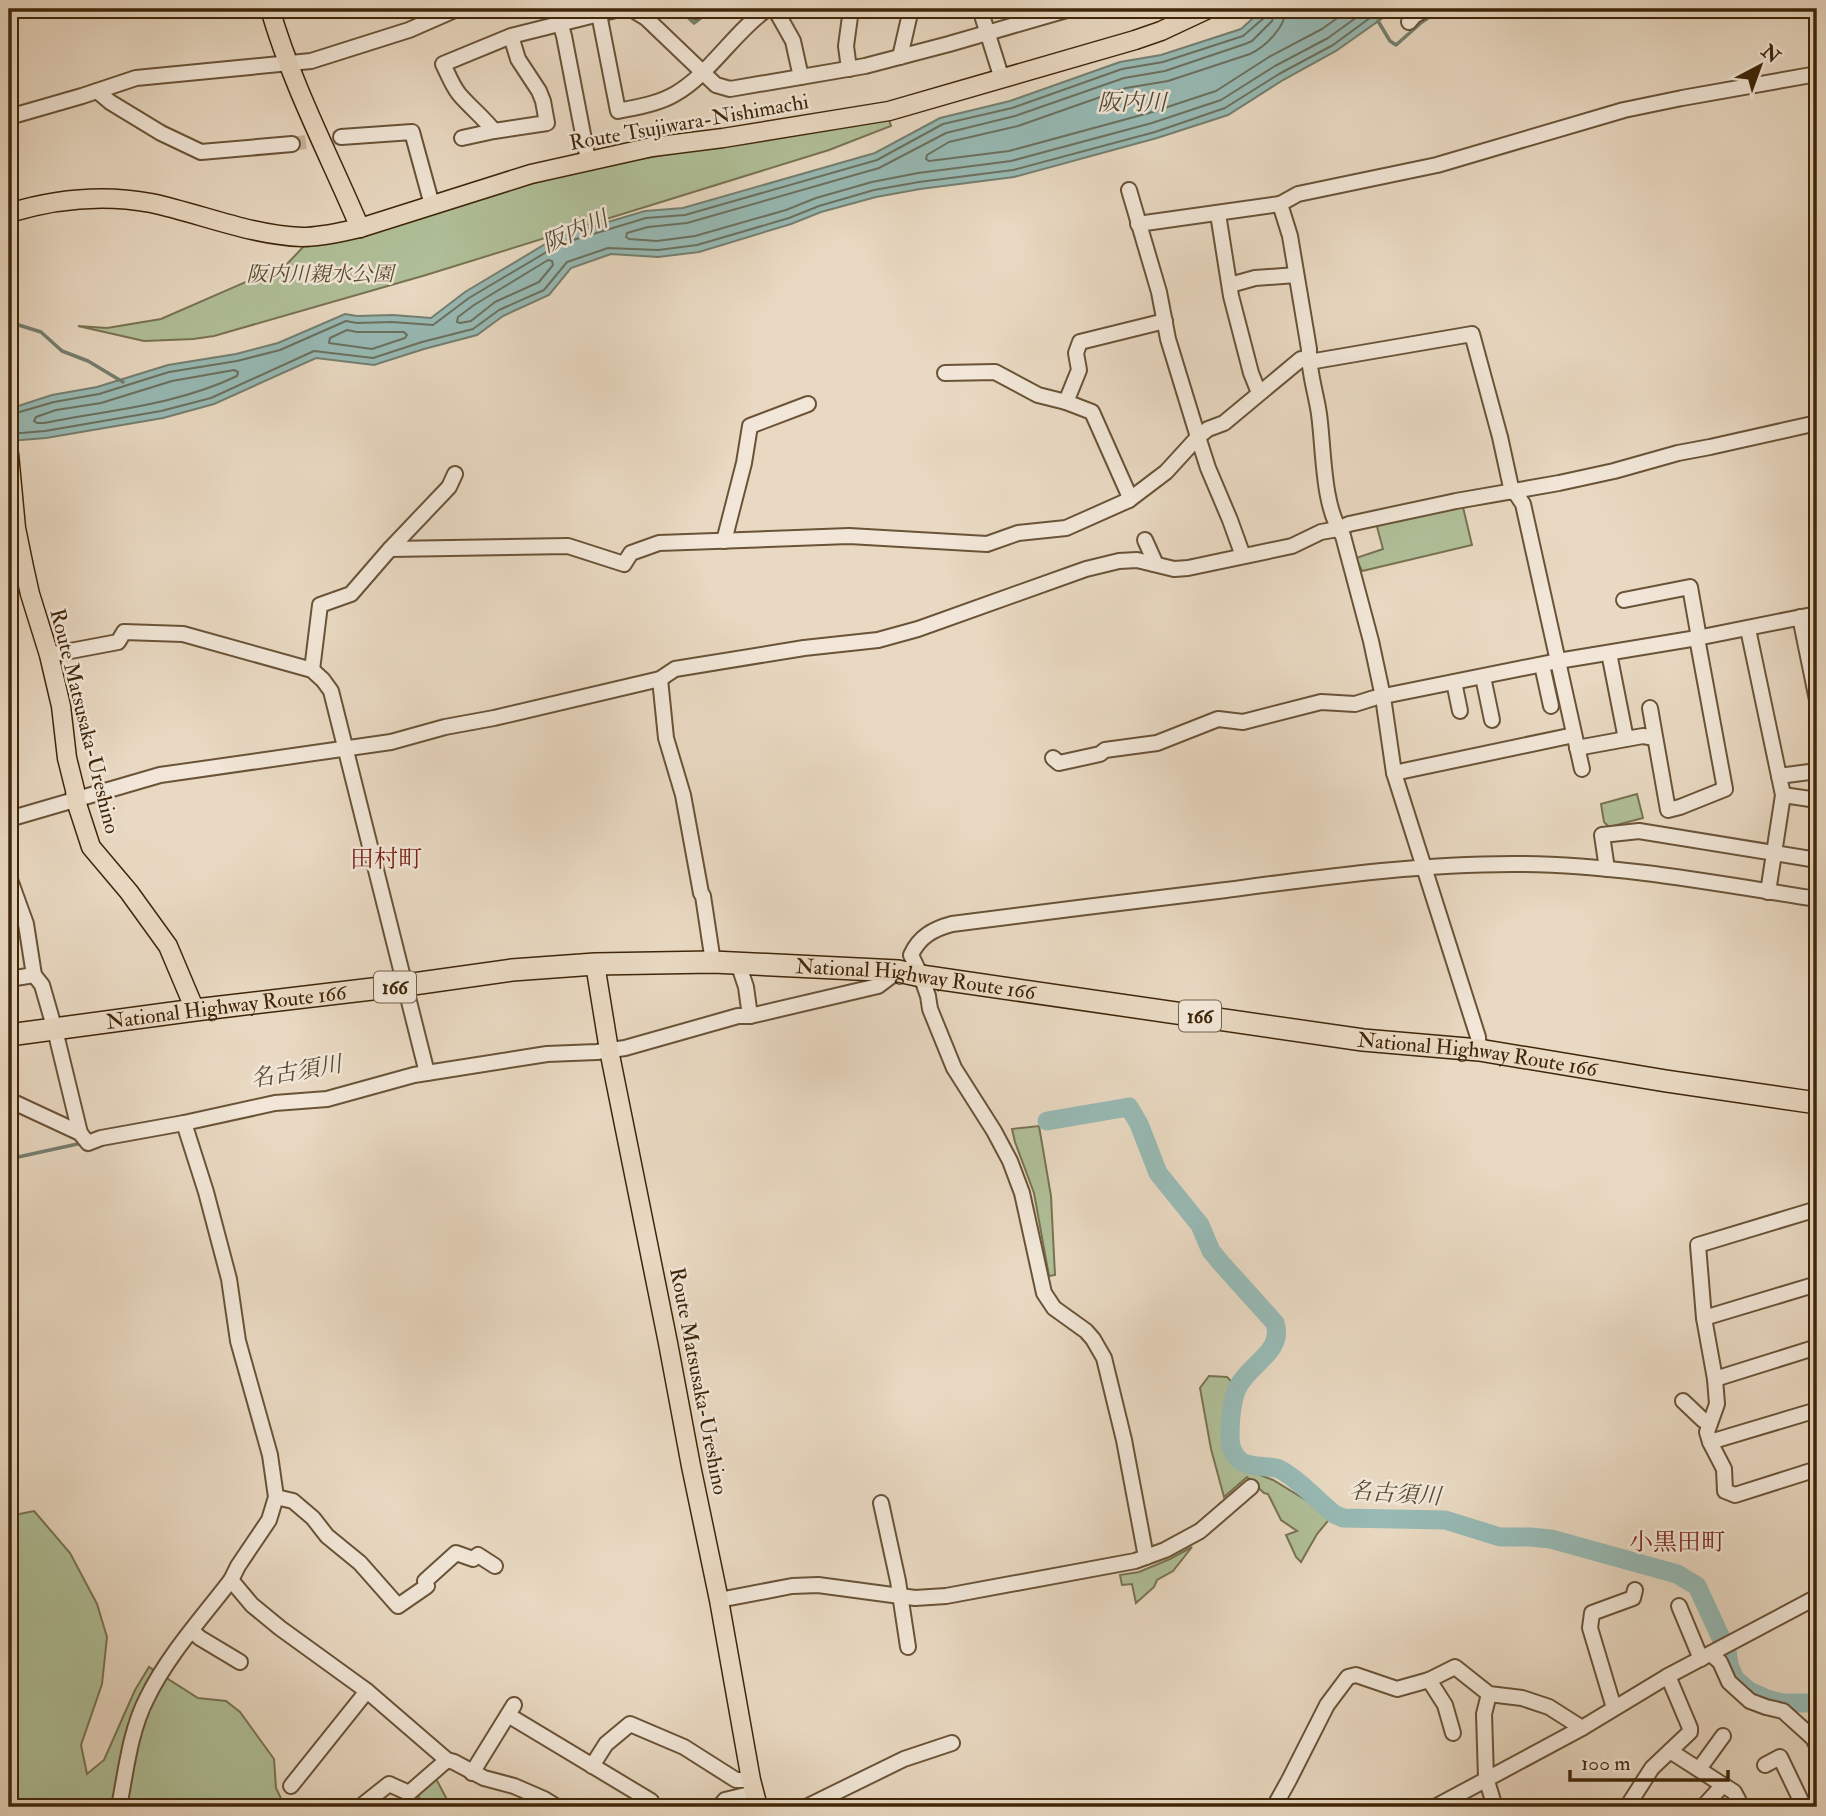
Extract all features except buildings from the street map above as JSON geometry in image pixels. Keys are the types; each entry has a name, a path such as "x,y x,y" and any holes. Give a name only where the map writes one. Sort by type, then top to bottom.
{"highway":[{"name":"National Highway Route 166","path":"9,1035 512,970 595,964 713,962 898,971 1363,1040 1479,1050 1817,1103"}],"main road":[{"path":"270,9 306,108 360,228"},
{"name":"Route Tsujiwara-Nishimachi","path":"9,214 55,201 97,198 150,203 285,236 325,235 360,228 531,174 589,160 652,147 889,110 1135,40 1208,9"},
{"name":"Route Matsusaka-Ureshino","path":"9,454 16,528 30,594 49,655 63,716 67,758 76,801 91,847 129,892 168,946 195,1010"},
{"name":"Route Matsusaka-Ureshino","path":"595,964 609,1050 719,1600 754,1793"}],"street":[{"path":"9,117 39,110 136,78 312,61 409,30 457,9"},
{"path":"690,9 703,9"},
{"path":"599,14 618,111 663,100 677,93 693,81 749,23 767,9"},
{"path":"775,9 793,41 801,77"},
{"path":"849,69 846,46 851,9"},
{"path":"900,57 911,9"},
{"path":"980,9 1002,79"},
{"path":"494,131 458,93 443,64 558,16 633,10 646,18 716,85 726,88 849,69 1068,9"},
{"path":"1409,22 1426,9"},
{"path":"558,16 589,160"},
{"path":"462,138 547,123 539,91 517,59 510,36"},
{"path":"1138,224 1280,204 1297,194 1437,165 1624,110 1817,75"},
{"path":"97,91 161,134 201,152 292,144"},
{"path":"341,137 412,132 432,205"},
{"path":"1129,190 1159,292 1168,339 1198,437 1243,556"},
{"path":"1280,204 1290,236 1309,349 1308,362 1319,412 1327,489 1355,578 1383,697 1394,773 1478,1037 1479,1050"},
{"path":"1218,214 1231,296 1251,373 1259,393"},
{"path":"1230,285 1255,278 1296,275"},
{"path":"1066,402 1079,370 1076,353 1080,342 1165,321"},
{"path":"390,549 568,546 624,564 631,553 659,544 849,536 987,544 1018,533 1066,528 1129,500 1166,472 1198,437 1208,429 1224,423 1301,359 1308,362 1472,334 1513,492 1523,504 1581,769"},
{"path":"945,373 995,372 1038,395 1092,412 1129,500"},
{"path":"724,541 744,463 750,426 808,404"},
{"path":"9,819 160,775 391,742 445,727 660,679 675,669 804,648 878,640 918,629 1086,569 1119,561 1137,560 1174,569 1243,556 1292,546 1321,532 1349,524 1455,501 1559,484 1678,453 1817,423"},
{"path":"312,670 320,605 351,594 449,487 455,474"},
{"path":"1145,540 1154,564"},
{"path":"1624,600 1690,587 1725,789 1668,810 1650,708"},
{"path":"1053,758 1059,763 1100,754 1105,750 1157,743 1218,719 1243,722 1321,702 1355,704 1558,661 1748,629 1817,614"},
{"path":"1800,617 1817,700"},
{"path":"1748,629 1783,795 1768,892"},
{"path":"49,655 118,642 124,632 183,634 312,670 323,680 331,691 426,1069"},
{"path":"1609,653 1626,739"},
{"path":"1542,665 1551,706"},
{"path":"1483,677 1492,720"},
{"path":"660,679 666,738 683,795 713,962"},
{"path":"1454,682 1460,711"},
{"path":"1394,773 1576,741 1643,736 1655,738"},
{"path":"1779,776 1817,771"},
{"path":"1783,795 1817,800"},
{"path":"1608,869 1602,835 1639,831 1817,860"},
{"path":"1146,1557 1124,1440 1104,1359 1086,1331 1054,1308 1044,1293 1017,1179 994,1131 954,1068 911,955 915,946 930,932 952,924 1326,876 1424,868 1572,865 1817,899"},
{"path":"9,877 26,924 34,975 42,985 83,1137"},
{"path":"738,963 746,986 749,1012"},
{"path":"9,1100 83,1137 102,1138 275,1103 327,1099 426,1069 547,1054 625,1048 749,1012 878,986 898,971"},
{"path":"9,979 34,975"},
{"path":"119,1807 134,1731 146,1699 167,1663 231,1580 269,1520 276,1497 270,1455 238,1340 229,1279 184,1123"},
{"path":"1817,1209 1698,1245 1704,1318 1716,1379 1717,1404 1707,1432 1724,1469 1725,1491 1735,1495 1817,1469"},
{"path":"1704,1318 1817,1284"},
{"path":"1716,1379 1817,1347"},
{"path":"1683,1401 1710,1423"},
{"path":"1710,1442 1817,1410"},
{"path":"719,1600 792,1586 818,1585 915,1598 946,1597 1135,1561 1165,1550 1200,1531 1251,1487"},
{"path":"276,1497 293,1502 313,1518 327,1536 360,1563 398,1606 427,1586 425,1581 456,1552 473,1559 478,1555 495,1566"},
{"path":"881,1503 898,1581 908,1647"},
{"path":"231,1580 253,1605 280,1628 367,1690 447,1760 472,1773 514,1786 539,1803 557,1807"},
{"path":"1614,1708 1590,1628 1592,1613 1633,1598 1635,1590"},
{"path":"1435,1807 1581,1728 1668,1676 1816,1599"},
{"path":"1679,1606 1709,1654 1720,1661 1729,1682 1750,1701 1783,1711 1813,1738 1817,1746"},
{"path":"192,1631 240,1662"},
{"path":"1274,1807 1327,1705 1348,1677 1356,1675 1396,1689 1429,1680 1455,1667 1489,1694 1522,1698 1549,1707 1581,1728"},
{"path":"1627,1807 1653,1768 1690,1732 1668,1676"},
{"path":"1429,1680 1445,1705 1453,1733"},
{"path":"291,1786 367,1690"},
{"path":"1489,1694 1484,1714 1486,1779 1495,1807"},
{"path":"472,1773 511,1710 592,1766 651,1801"},
{"path":"592,1766 606,1744 630,1724 684,1747 754,1793"},
{"path":"1699,1769 1723,1736"},
{"path":"806,1807 904,1759 952,1742"},
{"path":"1670,1751 1734,1792 1742,1807"},
{"path":"1765,1765 1780,1758 1804,1807"},
{"path":"360,1807 389,1784 409,1793 447,1760"},
{"path":"1703,1807 1723,1785"},
{"path":"719,1807 724,1800 754,1793"}],"green space":[{"name":"阪内川親水公園","path":"888,117 891,126 829,150 426,275 214,336 144,341 78,326 107,328 161,319 287,264 306,244 327,244 368,235 460,204 562,175"},
{"path":"1462,503 1472,545 1362,571 1356,558 1383,549 1376,523"},
{"path":"1637,794 1643,818 1609,827 1604,822 1601,804"},
{"path":"1039,1126 1051,1196 1055,1275 1049,1276 1034,1193 1012,1129"},
{"path":"1209,1376 1227,1377 1234,1384 1223,1436 1229,1458 1238,1466 1273,1480 1332,1516 1317,1534 1301,1562 1286,1535 1297,1531 1281,1520 1268,1494 1247,1477 1224,1497 1211,1449 1200,1388"},
{"path":"34,1511 70,1553 97,1604 107,1637 102,1684 81,1745 87,1774 104,1760 135,1690 149,1667 198,1698 226,1701 240,1712 274,1759 276,1788 285,1807 9,1807 9,1516"},
{"path":"1192,1547 1173,1571 1157,1580 1154,1587 1136,1603 1132,1584 1122,1585 1120,1575 1139,1572"},
{"path":"435,1777 451,1807 426,1807 415,1792"}],"water":[{"name":"阪内川","path":"1263,9 1389,9 1384,17 1336,51 1228,115 1157,138 1014,177 876,197 699,252 658,257 611,254 571,268 549,295 503,316 477,335 374,365 316,358 214,404 163,418 46,438 9,441 9,409 52,395 97,387 168,365 236,354 278,343 345,314 431,318 465,292 557,237 645,211 683,208 875,153 940,118 1010,101 1120,62 1161,55 1241,29"}],"waterway":[{"path":"679,9 694,23 712,9"},
{"path":"1378,21 1390,41 1396,45 1441,9"},
{"path":"9,322 41,332 62,351 88,361 123,382"},
{"name":"名古須川","path":"1047,1121 1129,1107 1139,1124 1158,1173 1200,1225 1211,1251 1275,1323 1277,1333 1271,1349 1244,1377 1234,1397 1230,1441 1239,1460 1251,1465 1279,1469 1334,1514 1343,1518 1445,1520 1500,1537 1551,1539 1677,1574 1697,1586 1727,1651 1735,1679 1749,1691 1767,1699 1782,1703 1817,1703"},
{"name":"名古須川","path":"9,1159 82,1143"}],"tunnel":[{"path":"292,144 341,137"}],"district":[{"name":"田村町","path":"386,859"},
{"name":"小黒田町","path":"1677,1542"}]}
